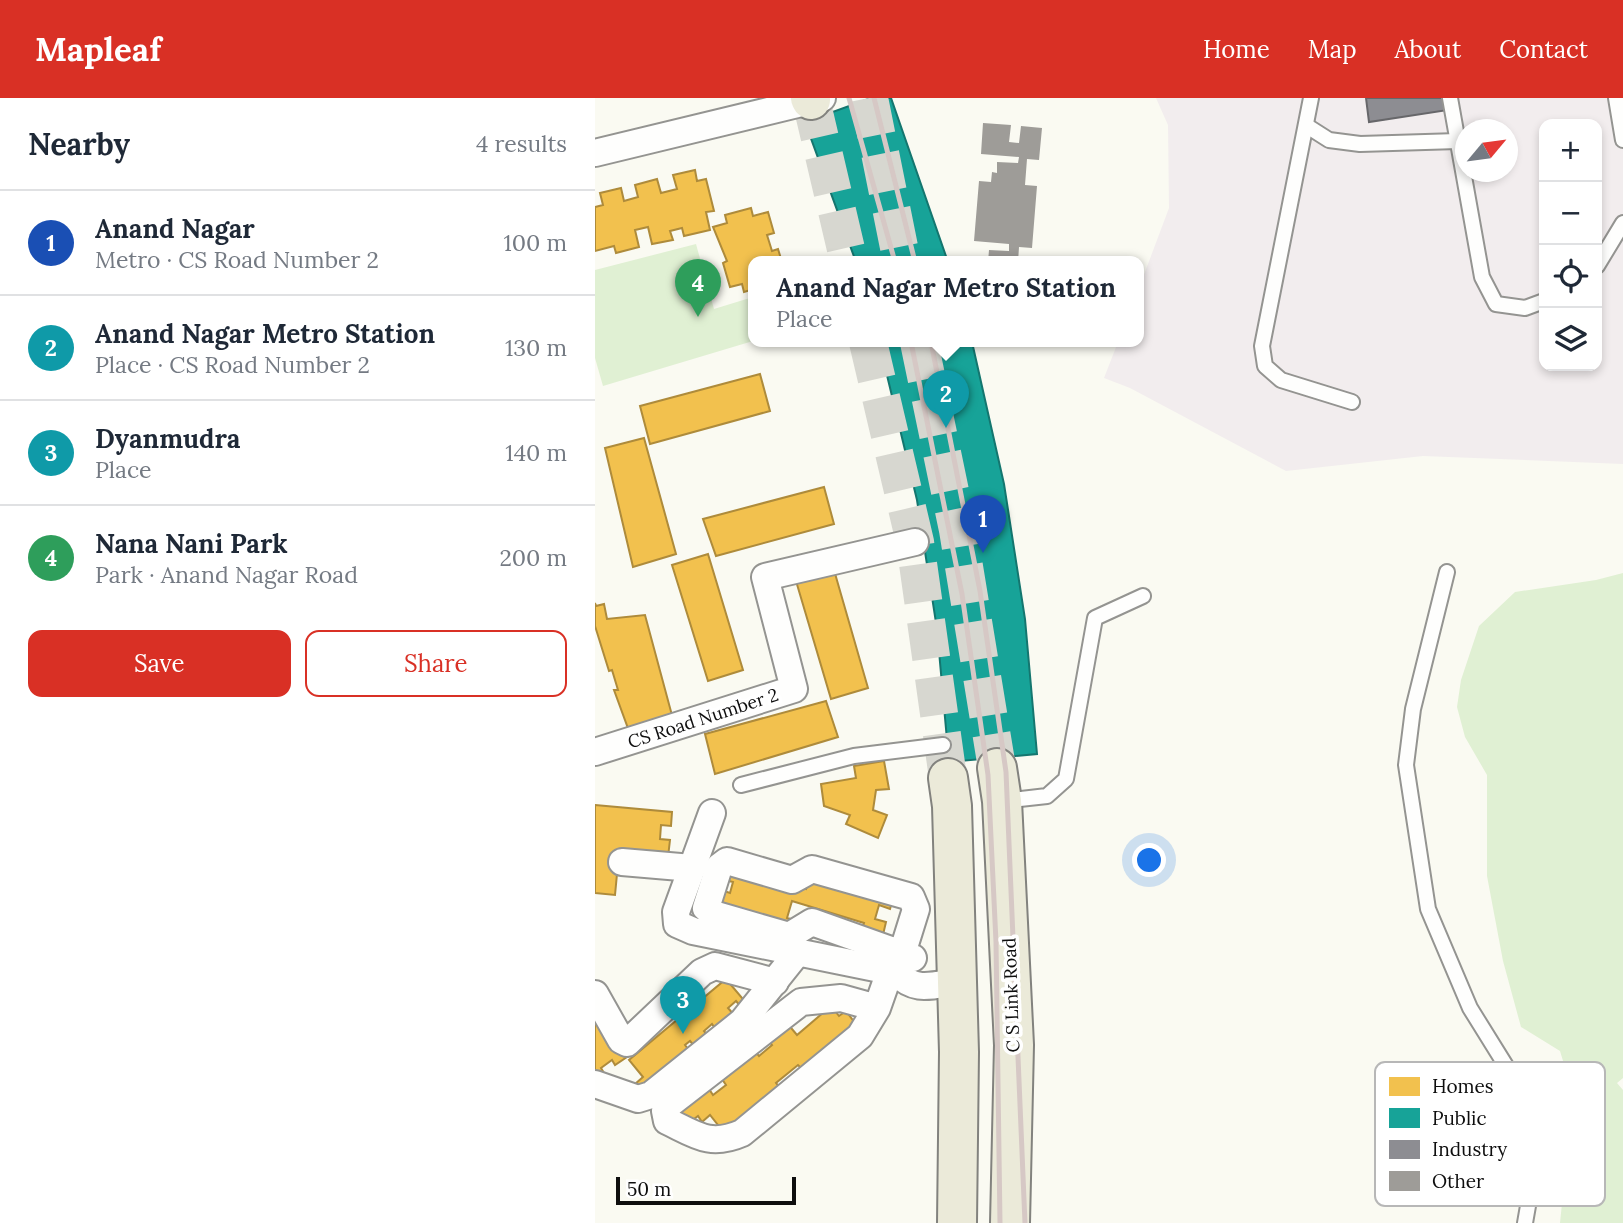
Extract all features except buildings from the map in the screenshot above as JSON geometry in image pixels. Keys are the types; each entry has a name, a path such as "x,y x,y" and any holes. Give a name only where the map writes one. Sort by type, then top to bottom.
{"main road":[{"path":"946,761 952,806 959,1052 957,1223"},
{"name":"C S Link Road","path":"999,785 1014,1045 1010,1223"}],"street":[{"path":"596,147 814,99"},
{"name":"CS Road Number 2","path":"595,752 794,689 765,577 915,542"},
{"path":"712,813 676,912 677,924 693,931 799,952 900,964 955,964"},
{"path":"622,862 692,868"},
{"path":"877,1008 841,998 801,1002 667,1106 667,1121 704,1139 725,1141 742,1133 860,1036 877,1008 900,964 916,909 911,897 812,869 792,880 727,862 719,867 706,908 713,915 789,936 812,922 900,964 907,984 917,986 955,964"},
{"path":"595,1084 638,1099 651,1095 742,1022 799,952"},
{"path":"595,994 621,1040 627,1043 702,972 715,966 775,982"}],"lane":[{"path":"1311,98 1267,309 1262,346 1265,366 1281,380 1352,402"},
{"path":"1450,98 1455,125"},
{"path":"1616,98 1623,140"},
{"path":"1307,127 1329,140 1360,144 1455,141"},
{"path":"1465,182 1482,277 1496,304 1525,308 1539,303"},
{"path":"1602,258 1623,223"},
{"path":"1447,572 1412,709 1406,765 1428,909 1469,1008 1503,1062"},
{"path":"999,785 1048,796 1066,779 1095,618 1143,596"},
{"path":"741,785 854,757 946,761"}],"shaded area":[{"path":"1156,98 1623,98 1623,464 1423,456 1286,471 1130,388 1104,378 1116,347 1144,347 1144,275 1169,208 1168,125"}],"green space":[{"path":"696,244 714,309 748,299 748,342 603,386 595,358 595,270"},
{"path":"1623,573 1623,1078 1617,1083 1623,1090 1623,1223 1560,1223 1562,1206 1605,1206 1605,1062 1563,1062 1560,1051 1521,1027 1503,961 1487,876 1487,775 1465,737 1457,707 1461,680 1479,626 1515,592 1596,580"}],"tunnel":[{"path":"869,98 901,256"},
{"path":"811,100 848,256"},
{"path":"869,347 915,542 948,778"},
{"path":"920,347 958,530 997,768"}],"railway":[{"path":"849,98 893,256"},
{"path":"874,98 914,256"},
{"path":"912,347 962,594 988,775 996,942 1000,1223"},
{"path":"932,347 980,591 1006,772 1025,1223"}],"place":[{"name":"Nana Nani Park","path":"698,317"},
{"name":"Anand Nagar Metro Station","path":"946,428"},
{"name":"Anand Nagar","path":"983,553"},
{"name":"Dyanmudra","path":"683,1034"}]}
